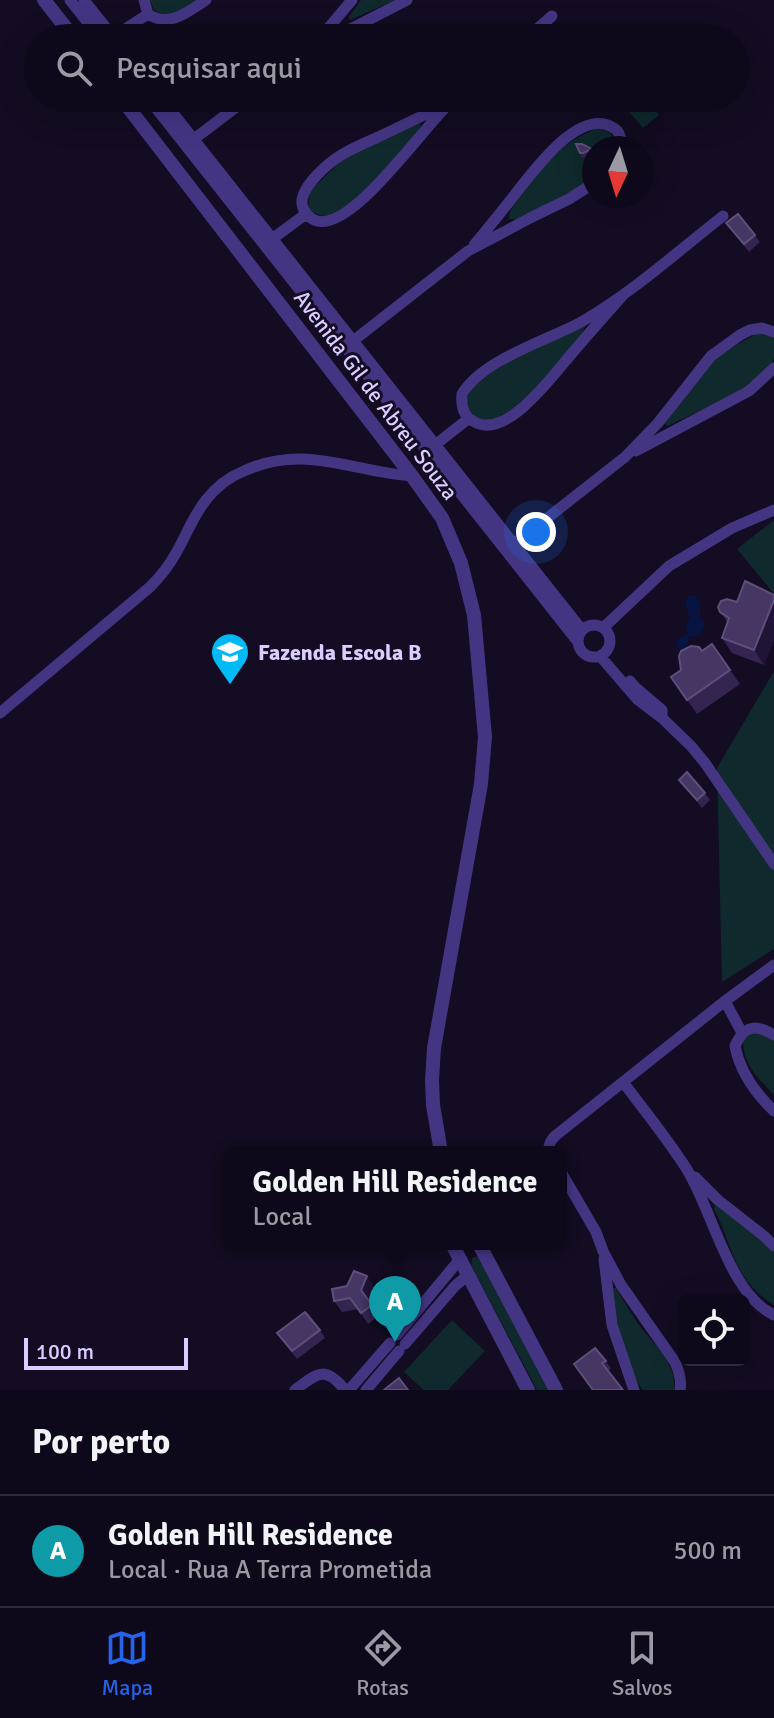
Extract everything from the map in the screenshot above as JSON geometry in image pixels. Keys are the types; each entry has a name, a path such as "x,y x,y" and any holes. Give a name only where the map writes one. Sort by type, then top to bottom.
{"street":[{"path":"44,0 63,24"},
{"path":"70,0 89,24"},
{"path":"84,0 103,24"},
{"path":"144,0 148,14 166,21 206,0"},
{"path":"332,24 352,0"},
{"path":"359,24 407,0"},
{"path":"342,12 353,24"},
{"path":"134,24 148,14"},
{"path":"543,24 552,16"},
{"name":"Avenida Gil de Abreu Souza","path":"132,112 412,476 442,518 461,563 474,615 485,737 481,784 434,1048 433,1105 441,1146"},
{"path":"159,112 580,636"},
{"path":"172,112 513,545 580,636 579,647 590,656 603,653 610,642 607,632 594,625 580,636"},
{"path":"194,139 230,112"},
{"path":"430,112 342,154 321,171 303,192 302,208 306,214 315,221 328,221 355,206 378,186 441,112"},
{"path":"418,118 426,128"},
{"path":"468,251 558,144 584,127 595,124 611,126 620,136"},
{"path":"353,341 468,251 582,191"},
{"path":"501,212 513,226"},
{"path":"272,239 306,214"},
{"path":"624,294 533,400 500,422 478,425 468,419 462,407 462,394 475,378 501,361 582,321 624,294 723,216"},
{"path":"582,321 590,332"},
{"path":"513,545 625,457 658,423 711,356 750,330 762,328 774,332"},
{"path":"625,457 749,391 774,368"},
{"path":"435,445 468,419"},
{"path":"658,423 665,436"},
{"path":"0,713 156,581 208,497 238,473 263,463 294,458 344,463 393,475 412,476"},
{"path":"603,628 669,566 732,528 774,510"},
{"path":"603,653 662,710 662,718 705,763 774,864"},
{"path":"550,1146 555,1136 774,965"},
{"path":"725,1001 742,1033"},
{"path":"774,1035 749,1029 742,1033 735,1046 741,1068 758,1095 774,1111"},
{"path":"623,1082 686,1169 707,1207 731,1269 760,1306 774,1315"},
{"path":"686,1169 774,1246"},
{"path":"567,1182 596,1232 621,1285 675,1362 680,1390"},
{"path":"707,1207 718,1200"},
{"path":"454,1250 528,1390"},
{"path":"366,1390 399,1340 404,1321 423,1296 447,1268 473,1250"},
{"path":"481,1250 556,1390"},
{"path":"603,1251 612,1325 634,1390"},
{"path":"295,1390 317,1375 324,1374 332,1375 347,1390 468,1275"},
{"path":"607,1289 621,1285"}],"green space":[{"path":"150,0 197,0 176,12 165,14 154,10"},
{"path":"361,0 395,0 350,20"},
{"path":"629,112 656,112 659,115 643,128"},
{"path":"418,122 421,125 418,131 401,153 350,205 326,216 309,209 308,193 344,158"},
{"path":"596,129 605,130 612,136 582,136 582,185 517,219 509,219 510,211 547,163 581,136"},
{"path":"584,325 582,333 562,358 520,403 490,420 476,420 467,403 473,387 519,356"},
{"path":"759,333 774,338 774,358 769,368 728,397 666,425 665,422 714,359"},
{"path":"774,520 774,594 737,549"},
{"path":"774,671 774,949 722,982 717,768"},
{"path":"755,1031 774,1040 774,1095 752,1070 746,1057 743,1040"},
{"path":"715,1204 774,1253 774,1305 760,1295 742,1273 714,1209"},
{"path":"478,1256 549,1390 537,1390 471,1265 472,1258"},
{"path":"612,1288 616,1288 637,1322 663,1354 672,1372 674,1390 643,1390 636,1379 621,1342"},
{"path":"452,1320 485,1351 448,1390 424,1390 404,1372"}],"shaded area":[{"path":"692,595 700,602 704,627 700,636 689,637 687,646 681,651 676,646 678,639 687,634 690,618 686,603"}],"building":[{"path":"738,214 755,235 744,244 726,223"},
{"path":"745,581 774,595 754,650 722,638 729,618 718,607 721,601 727,599 737,602"},
{"path":"712,644 730,670 687,700 671,677 681,670 681,651 691,646 699,647 702,651"},
{"path":"687,772 705,793 697,800 679,780"},
{"path":"354,1271 367,1276 361,1290 372,1305 361,1313 350,1298 334,1301 332,1289 347,1286"},
{"path":"305,1312 320,1330 292,1351 277,1333"},
{"path":"595,1348 606,1361 602,1363 623,1390 593,1390 574,1364"},
{"path":"399,1378 408,1390 384,1390"}],"place":[{"name":"Fazenda Escola B","path":"230,686"},
{"name":"Golden Hill Residence","path":"395,1342"}]}
